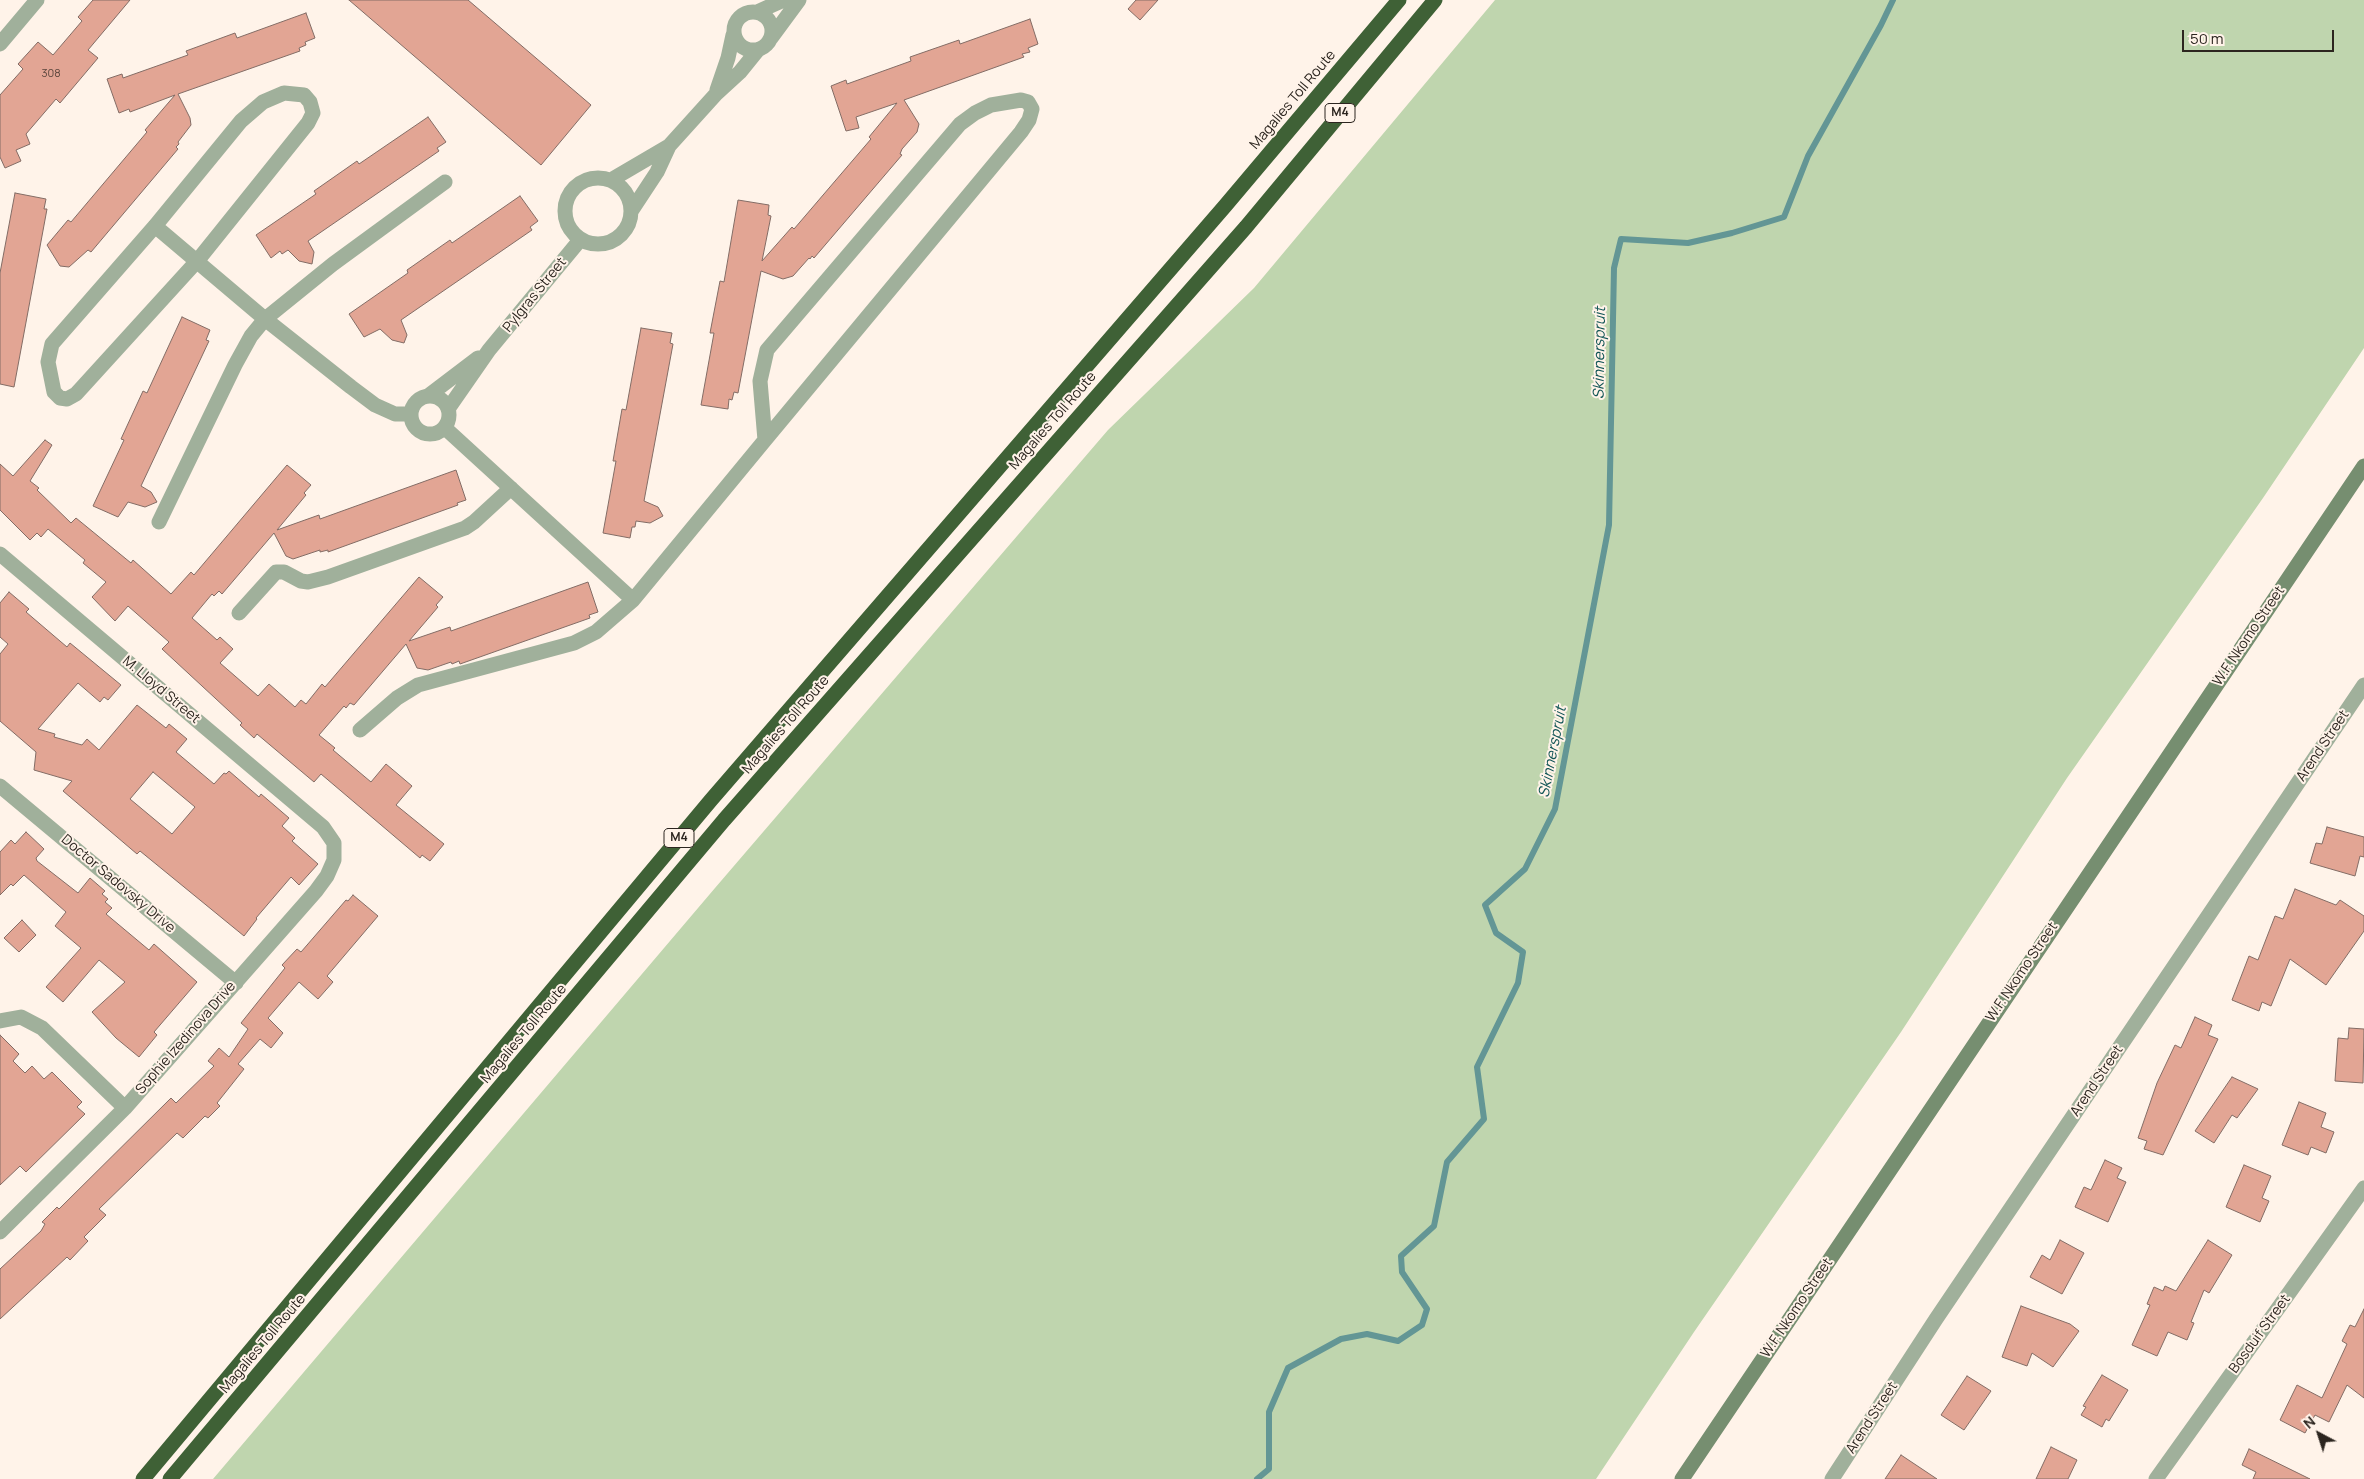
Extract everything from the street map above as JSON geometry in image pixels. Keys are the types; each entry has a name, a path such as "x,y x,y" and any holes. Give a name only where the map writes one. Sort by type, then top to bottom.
{"highway":[{"name":"Magalies Toll Route","path":"143,1479 711,800 1224,206 1399,0"},
{"name":"Magalies Toll Route","path":"170,1479 724,820 1246,226 1435,0"}],"main road":[{"name":"W.F. Nkomo Street","path":"1682,1479 2364,466"}],"street":[{"path":"0,44 38,0"},
{"path":"716,94 739,17 751,12 758,12 784,0"},
{"path":"632,210 626,192 611,180 600,178 589,179 579,183 571,191 566,201 564,212 566,222 580,240 594,244 610,243 626,230 632,210 657,172 669,146 716,94 740,72 757,51 763,48 800,0"},
{"path":"758,12 771,25 771,38"},
{"path":"733,35 739,46 757,51"},
{"path":"284,93 304,95 310,102 313,112 308,123 198,260 76,394 67,400 60,398 54,392 48,362 52,344 155,226 250,112 263,102 284,93"},
{"path":"360,730 397,698 418,685 574,643 596,632 633,600 1021,132 1029,120 1032,109 1028,102 1021,100 991,105 975,113 960,124 767,350 760,381 765,440"},
{"path":"611,180 669,146"},
{"path":"160,522 250,336 265,319 332,264 445,182"},
{"path":"155,226 198,260 265,319 376,405 395,414 410,414"},
{"name":"Pylgras Street","path":"448,409 489,350 580,240"},
{"name":"Pylgras Street","path":"428,396 489,350"},
{"path":"428,396 440,399 448,409 449,416 445,428 435,434 423,434 413,426 410,414 418,400 428,396"},
{"path":"445,428 633,600"},
{"path":"239,613 276,572 284,572 308,582 338,574 465,528 511,488"},
{"name":"M. Lloyd Street","path":"0,554 323,827"},
{"name":"Arend Street","path":"1832,1479 1936,1320 2364,685"},
{"name":"Doctor Sadovsky Drive","path":"1,787 236,983"},
{"name":"Sophie Izedinova Drive","path":"0,1232 124,1108 236,983 327,876 334,860 334,842 323,827"},
{"path":"0,1021 21,1017 42,1028 124,1108"},
{"name":"Bosduif Street","path":"2156,1479 2364,1188"}],"green space":[{"path":"1495,0 2364,0 2364,348 2263,498 2067,778 1901,1032 1694,1332 1596,1479 213,1479 715,888 1108,430 1254,288"}],"building":[{"path":"93,0 130,0 88,50 98,58 60,103 56,99 26,134 30,144 16,150 21,161 5,168 0,157 0,95 23,69 18,64 38,42 53,55 82,21 78,17"},
{"path":"349,0 468,0 591,105 541,165"},
{"path":"1136,0 1158,0 1140,20 1128,9"},
{"path":"306,13 315,38 305,42 306,45 299,48 300,51 178,94 190,118 191,125 178,142 179,144 176,147 178,149 91,252 88,250 69,267 60,266 47,245 68,220 71,222 147,132 145,130 175,95 130,112 129,109 119,113 107,79 122,74 123,78 188,55 186,51 235,33 237,38"},
{"path":"1030,19 1038,44 1028,48 1030,52 1022,54 1024,57 904,100 919,124 917,132 902,149 900,154 902,155 814,258 812,256 809,258 793,276 783,279 761,271 738,393 734,392 732,400 729,399 728,409 701,405 714,333 710,333 720,281 724,282 738,200 769,205 768,215 771,216 762,261 792,227 794,229 871,139 869,137 897,103 856,117 859,128 846,131 831,86 846,80 847,84 911,61 910,57 959,40 960,44"},
{"path":"428,117 446,142 437,148 439,151 308,241 314,252 312,264 299,261 288,250 282,254 280,251 271,258 256,235 316,194 314,191 357,161 359,164"},
{"path":"15,193 46,199 44,209 47,209 14,387 0,384 0,273"},
{"path":"520,196 538,221 530,227 532,230 401,320 407,335 404,343 392,340 380,329 364,337 349,314 408,273 407,270 450,240 452,243"},
{"path":"182,317 210,330 206,340 209,341 141,486 151,492 157,502 145,507 128,502 118,517 93,506 124,440 121,439 143,391 147,393"},
{"path":"641,328 672,333 670,343 673,344 644,501 658,507 663,516 650,523 636,521 635,527 632,527 630,538 603,533 616,461 613,461 622,409 626,410"},
{"path":"45,440 52,445 30,481 39,488 37,490 71,523 76,518 131,563 133,560 171,594 191,572 194,575 287,465 311,485 304,493 306,495 277,530 319,515 320,519 456,470 466,500 457,503 458,505 328,552 328,550 320,552 320,550 293,559 286,556 274,533 222,594 219,591 214,596 212,594 192,618 217,640 220,637 233,649 220,663 258,696 269,684 295,707 301,700 306,704 322,684 325,687 419,577 443,597 436,605 438,607 409,641 450,627 451,631 588,582 598,612 589,615 590,618 460,664 459,661 452,664 451,662 428,670 417,668 406,644 354,705 350,703 346,708 344,706 319,735 335,748 333,750 371,782 386,764 412,786 396,805 444,844 430,861 422,855 420,858 321,774 314,782 257,734 254,738 240,725 242,723 162,649 169,642 128,606 115,621 92,597 106,582 83,563 85,560 48,529 41,537 37,533 30,540 0,510 0,464 13,476"},
{"path":"9,592 29,609 26,612 67,647 70,643 121,685 108,700 104,697 100,702 78,683 38,729 55,734 54,737 82,745 87,739 99,750 137,705 166,728 169,724 187,739 176,752 214,784 224,773 226,774 229,771 259,797 261,794 289,818 282,826 295,838 292,841 318,864 299,885 291,877 256,918 244,936 140,851 137,854 63,791 72,781 34,770 36,752 0,721 0,654 8,644 0,637 0,603","holes":["153,772 195,807 172,834 130,799"]},
{"path":"2327,827 2364,837 2364,857 2360,856 2355,876 2310,863 2316,843 2322,844"},
{"path":"26,832 44,849 36,858 37,861 78,893 90,878 105,891 102,894 108,899 105,902 112,908 106,914 149,950 154,944 197,982 154,1032 157,1035 139,1057 116,1038 92,1012 125,982 99,960 63,1002 46,987 81,948 55,926 66,912 24,875 0,895 0,852 11,840 15,844"},
{"path":"2295,889 2336,905 2340,900 2364,916 2364,931 2326,985 2290,959 2271,1006 2262,1002 2259,1011 2232,1000 2249,956 2258,960 2275,916 2283,919"},
{"path":"353,895 378,916 327,976 333,982 318,999 299,982 268,1018 283,1033 271,1048 260,1039 238,1064 244,1069 217,1103 220,1106 208,1118 205,1116 183,1138 177,1133 99,1209 106,1215 84,1237 88,1241 70,1260 67,1257 0,1319 0,1269 41,1231 45,1224 42,1222 57,1207 59,1209 171,1098 176,1103 214,1066 208,1061 219,1048 229,1057 248,1029 241,1023 285,968 282,965 297,949 301,952 346,900 348,901"},
{"path":"22,920 36,935 19,952 4,938"},
{"path":"2195,1017 2212,1025 2208,1035 2218,1039 2163,1155 2144,1149 2147,1141 2138,1138 2157,1083 2175,1045 2181,1048"},
{"path":"2349,1028 2364,1029 2363,1083 2335,1081 2338,1038 2348,1039"},
{"path":"0,1035 19,1054 13,1061 25,1073 32,1066 44,1079 52,1072 82,1102 77,1107 85,1114 26,1172 20,1166 0,1185"},
{"path":"2232,1077 2258,1089 2237,1118 2232,1115 2214,1143 2195,1131"},
{"path":"2299,1102 2326,1113 2321,1127 2334,1132 2326,1153 2311,1147 2308,1155 2282,1145"},
{"path":"2105,1160 2122,1168 2117,1178 2126,1182 2108,1222 2075,1207 2084,1187 2091,1190"},
{"path":"2244,1165 2271,1176 2262,1198 2269,1201 2260,1222 2226,1207"},
{"path":"2060,1240 2084,1253 2062,1294 2030,1277 2042,1255 2050,1260"},
{"path":"2208,1240 2232,1255 2209,1293 2204,1290 2191,1322 2194,1323 2187,1340 2168,1332 2157,1356 2132,1345 2150,1305 2147,1304 2154,1287 2163,1291 2165,1286 2176,1291"},
{"path":"2021,1306 2070,1324 2079,1331 2053,1367 2032,1353 2027,1366 2002,1357"},
{"path":"2364,1309 2364,1398 2347,1385 2329,1422 2315,1415 2305,1433 2280,1420 2297,1385 2322,1398 2347,1344 2342,1341 2350,1325 2355,1327"},
{"path":"2102,1375 2128,1390 2109,1421 2106,1419 2102,1427 2081,1415 2086,1407 2083,1406"},
{"path":"1967,1376 1991,1391 1964,1430 1941,1415"},
{"path":"2051,1447 2077,1460 2068,1479 2036,1479"},
{"path":"2249,1449 2310,1479 2253,1479 2256,1472 2242,1465"},
{"path":"1901,1455 1937,1479 1885,1479"}],"waterway":[{"name":"Skinnerspruit","path":"1257,1479 1269,1469 1269,1412 1288,1368 1341,1339 1367,1334 1398,1341 1422,1325 1427,1309 1402,1272 1401,1256 1434,1226 1447,1162 1484,1119 1477,1067 1518,983 1523,952 1496,933 1485,905 1525,869 1555,809 1609,525 1614,268 1621,239 1688,243 1732,233 1784,217 1808,156 1893,0"}]}
